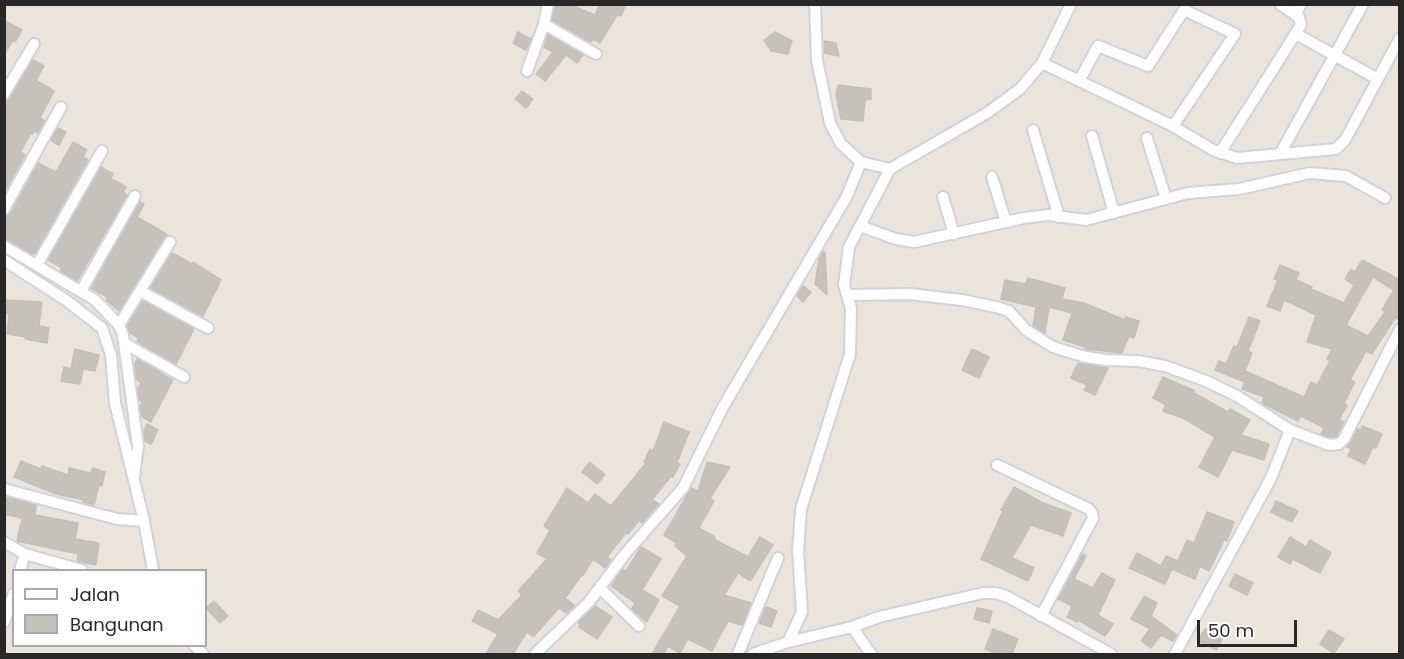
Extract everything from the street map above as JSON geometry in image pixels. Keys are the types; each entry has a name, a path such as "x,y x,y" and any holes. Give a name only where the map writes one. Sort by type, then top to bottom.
{"street":[{"path":"527,70 544,24 548,4"},
{"path":"815,4 817,60 830,123 841,144 861,162 890,169"},
{"path":"788,642 802,612 798,552 801,509 850,354 851,308 849,295 844,285 849,247 890,169 987,113 1020,89 1041,63 1071,4"},
{"path":"1220,153 1300,25 1299,17 1280,4"},
{"path":"1295,15 1301,4"},
{"path":"1280,154 1363,4"},
{"path":"1079,81 1098,46 1148,66 1184,10 1235,34 1173,126"},
{"path":"544,24 596,54"},
{"path":"1296,34 1378,79"},
{"path":"1041,63 1173,126 1220,153 1237,158 1336,149 1345,140 1400,38"},
{"path":"4,94 34,44"},
{"path":"4,209 61,107"},
{"path":"1033,130 1059,216"},
{"path":"1092,136 1114,213"},
{"path":"1147,138 1166,199"},
{"path":"37,265 102,151"},
{"path":"534,654 589,602 625,554 683,488 723,407 847,196 861,162"},
{"path":"860,226 896,239 914,242 1048,215 1086,220 1188,193 1239,189 1310,173 1346,176 1385,198"},
{"path":"992,177 1006,222"},
{"path":"81,291 135,196"},
{"path":"943,197 954,234"},
{"path":"119,325 170,242"},
{"path":"4,246 95,300 119,325 124,343 138,446 133,483"},
{"path":"4,260 102,328 111,355 115,403 144,521 153,569"},
{"path":"140,291 208,328"},
{"path":"849,295 910,294 962,300 1009,311 1026,330 1053,347 1086,357 1138,361 1165,366 1206,381 1237,396 1290,430 1329,445 1339,444 1344,439 1400,329"},
{"path":"124,343 184,377"},
{"path":"1175,654 1270,478 1290,430"},
{"path":"997,465 1089,509 1092,513 1093,518 1041,616"},
{"path":"4,489 117,519 144,521"},
{"path":"4,542 25,554 78,569"},
{"path":"20,569 25,554"},
{"path":"738,654 778,558"},
{"path":"600,588 639,626"},
{"path":"753,654 788,642 852,627 879,617 983,593 996,593 1008,597 1111,654"},
{"path":"4,622 12,598"},
{"path":"852,627 871,654"}],"building":[{"path":"555,4 569,4 595,15 599,6 595,4 626,4 621,16 617,15 600,43 593,39 591,42 552,20"},
{"path":"4,20 22,30 4,55"},
{"path":"518,32 531,39 526,50 513,43"},
{"path":"775,32 792,41 788,54 771,51 764,40"},
{"path":"548,35 583,55 577,63 566,55 545,81 536,74 553,52 544,47"},
{"path":"824,41 836,43 839,56 824,53"},
{"path":"33,60 44,66 36,80 54,91 40,118 45,121 38,133 34,131 33,134 31,133 20,152 25,155 4,193 4,101 10,98"},
{"path":"838,85 871,89 871,99 865,100 863,121 841,119 836,95"},
{"path":"522,91 533,99 526,108 515,99"},
{"path":"58,128 66,132 59,145 51,140"},
{"path":"73,142 87,150 83,157 88,160 35,253 4,239 4,216 11,213 38,163 56,172"},
{"path":"101,167 113,174 110,178 126,187 123,192 127,195 77,281 60,271 62,268 48,260"},
{"path":"140,202 144,204 137,217 168,235 119,311 106,300 107,297 91,288"},
{"path":"825,252 827,295 815,284 819,259"},
{"path":"172,253 192,264 193,262 221,280 203,316 150,288"},
{"path":"1362,260 1400,280 1400,320 1395,318 1372,354 1366,351 1350,380 1355,382 1344,403 1347,405 1339,420 1344,422 1336,437 1321,434 1324,428 1301,416 1298,421 1262,403 1264,397 1242,389 1245,382 1215,370 1219,361 1226,364 1234,346 1237,347 1249,317 1260,321 1248,351 1252,353 1245,371 1304,397 1311,382 1317,385 1330,361 1327,359 1332,349 1307,342 1316,315 1284,300 1280,311 1267,306 1278,280 1274,279 1280,265 1299,273 1296,280 1312,287 1311,289 1344,303 1354,285 1345,279 1351,269 1355,272","holes":["1373,277 1394,290 1382,310 1385,312 1368,336 1346,325"]},
{"path":"1028,278 1065,288 1062,299 1084,303 1125,320 1125,317 1139,321 1134,338 1129,336 1122,353 1085,349 1086,347 1063,340 1072,313 1049,307 1045,333 1033,326 1036,307 1001,299 1005,280 1026,284"},
{"path":"803,286 811,292 803,302 797,296"},
{"path":"4,300 42,302 39,326 49,328 47,343 7,334 9,314 4,312"},
{"path":"143,301 194,329 176,364 144,346 137,341 139,338 130,333 127,326"},
{"path":"75,349 99,355 95,371 83,369 80,384 61,381 64,367 71,369"},
{"path":"972,349 989,357 979,378 962,370"},
{"path":"137,359 173,380 151,422 141,416 140,406 143,402 139,400 138,388 141,382 136,379"},
{"path":"1078,363 1108,368 1095,395 1084,390 1087,385 1071,378"},
{"path":"1163,377 1195,391 1194,393 1228,412 1230,409 1250,420 1241,435 1269,444 1264,460 1232,450 1218,477 1199,467 1215,437 1183,418 1163,411 1166,405 1153,398"},
{"path":"664,422 689,432 677,463 680,464 673,477 671,476 652,500 659,504 642,523 639,521 628,534 626,533 607,557 611,560 605,568 593,559 565,598 575,606 566,613 559,608 533,637 527,632 513,654 486,654 498,634 472,621 478,610 498,620 522,595 518,591 547,559 537,553 550,530 544,526 567,488 588,503 595,494 611,506 646,463 644,462 650,449 653,451"},
{"path":"147,424 158,430 151,444 145,441 144,431"},
{"path":"1362,426 1382,434 1365,464 1348,456 1351,449 1347,447"},
{"path":"21,461 41,469 42,466 68,475 69,468 91,473 93,468 105,472 94,505 83,502 84,500 56,494 14,477"},
{"path":"590,462 605,475 597,484 582,472"},
{"path":"707,462 730,467 710,498 714,501 699,528 715,537 714,539 748,557 760,537 773,545 750,581 738,573 724,595 751,603 742,625 728,621 712,651 688,639 680,653 668,646 664,654 652,654 680,606 662,596 687,556 675,546 677,543 664,535 691,488 698,491"},
{"path":"1014,487 1043,503 1071,513 1063,536 1031,525 1012,558 1034,568 1028,581 981,559 1003,511 1001,510"},
{"path":"4,497 36,505 35,515 78,523 75,539 99,543 96,565 77,561 78,554 17,541 22,518 4,514"},
{"path":"1276,501 1298,511 1292,522 1271,512"},
{"path":"1207,512 1234,522 1227,541 1224,540 1209,571 1200,566 1195,579 1172,569 1165,584 1129,568 1137,553 1161,566 1166,556 1178,561 1187,540 1194,543"},
{"path":"1290,537 1306,547 1310,540 1331,553 1320,573 1293,559 1290,564 1278,557"},
{"path":"641,547 661,559 642,590 659,600 647,622 632,609 635,603 611,586 623,569 626,571"},
{"path":"1082,554 1086,556 1074,579 1093,588 1102,573 1115,580 1098,615 1113,624 1105,636 1078,620 1077,622 1067,617 1072,606 1058,599"},
{"path":"1235,574 1253,583 1247,595 1229,586"},
{"path":"1144,596 1157,603 1151,616 1177,635 1173,641 1161,635 1151,648 1141,641 1150,629 1131,619"},
{"path":"214,601 228,616 220,623 207,607"},
{"path":"595,606 612,617 597,639 579,627 578,623"},
{"path":"766,607 777,611 771,627 759,623"},
{"path":"977,608 992,611 989,623 974,619"},
{"path":"993,629 1018,639 1012,654 997,654 985,649"},
{"path":"1205,629 1223,638 1216,650 1198,641"},
{"path":"1329,630 1344,639 1334,653 1320,644"}]}
